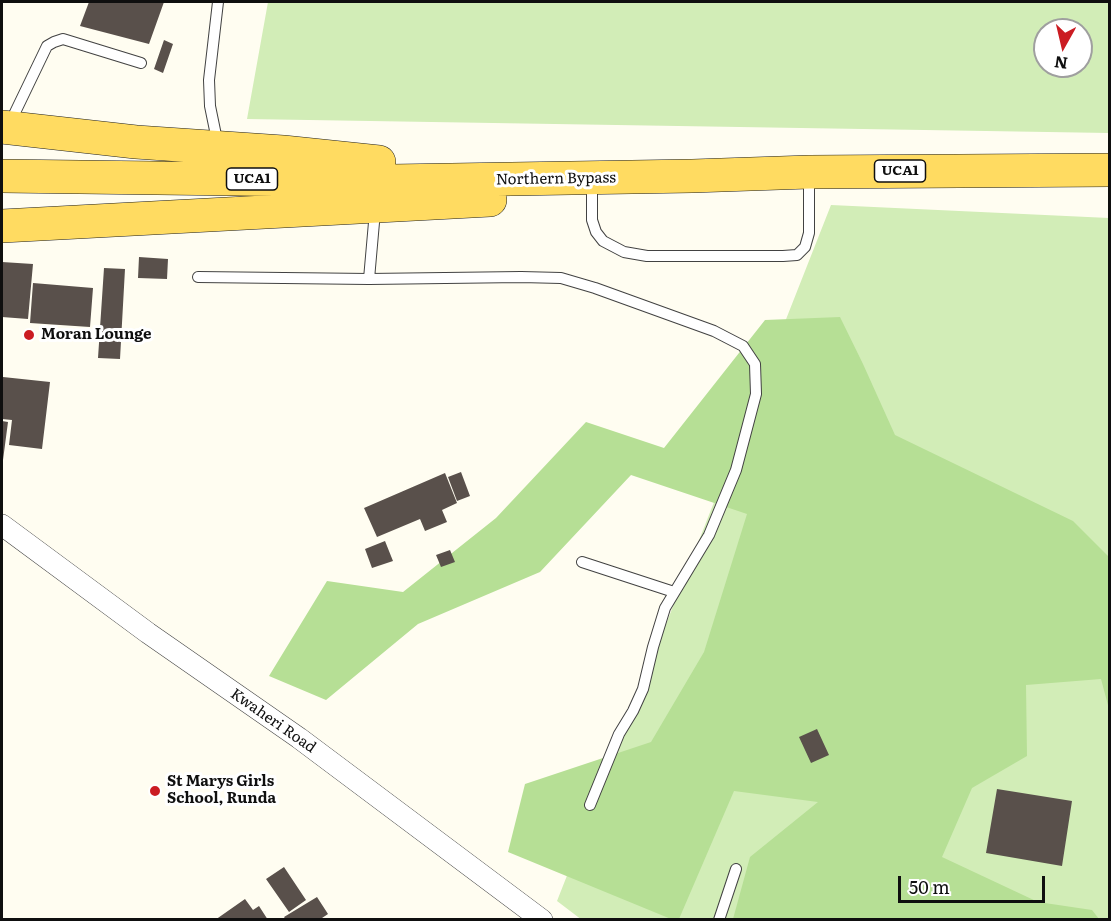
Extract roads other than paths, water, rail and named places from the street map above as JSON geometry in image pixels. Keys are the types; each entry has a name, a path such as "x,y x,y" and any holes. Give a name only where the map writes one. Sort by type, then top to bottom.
{"main road":[{"path":"5,127 136,142 284,152 385,162 502,180"},
{"name":"Northern Bypass","path":"2,176 391,181 809,172 1110,170"},
{"path":"2,226 375,208 572,195 692,176"}],"street":[{"name":"Kwaheri Road","path":"2,525 148,633 299,738 542,920"}],"lane":[{"path":"218,2 209,80 210,106 219,148"},
{"path":"5,127 47,46 54,42 63,39 141,63"},
{"path":"592,192 592,220 596,232 603,241 624,252 647,256 797,255 805,247 809,233 809,172"},
{"path":"369,279 375,208"},
{"path":"198,277 561,278 714,331 742,346 754,364 756,394 736,470 709,535 665,608 643,688 619,734 590,805"},
{"path":"582,562 675,592"},
{"path":"720,920 736,869"}],"place":[{"name":"Moran Lounge","path":"29,335"},
{"name":"St Marys Girls School, Runda","path":"155,791"}]}
